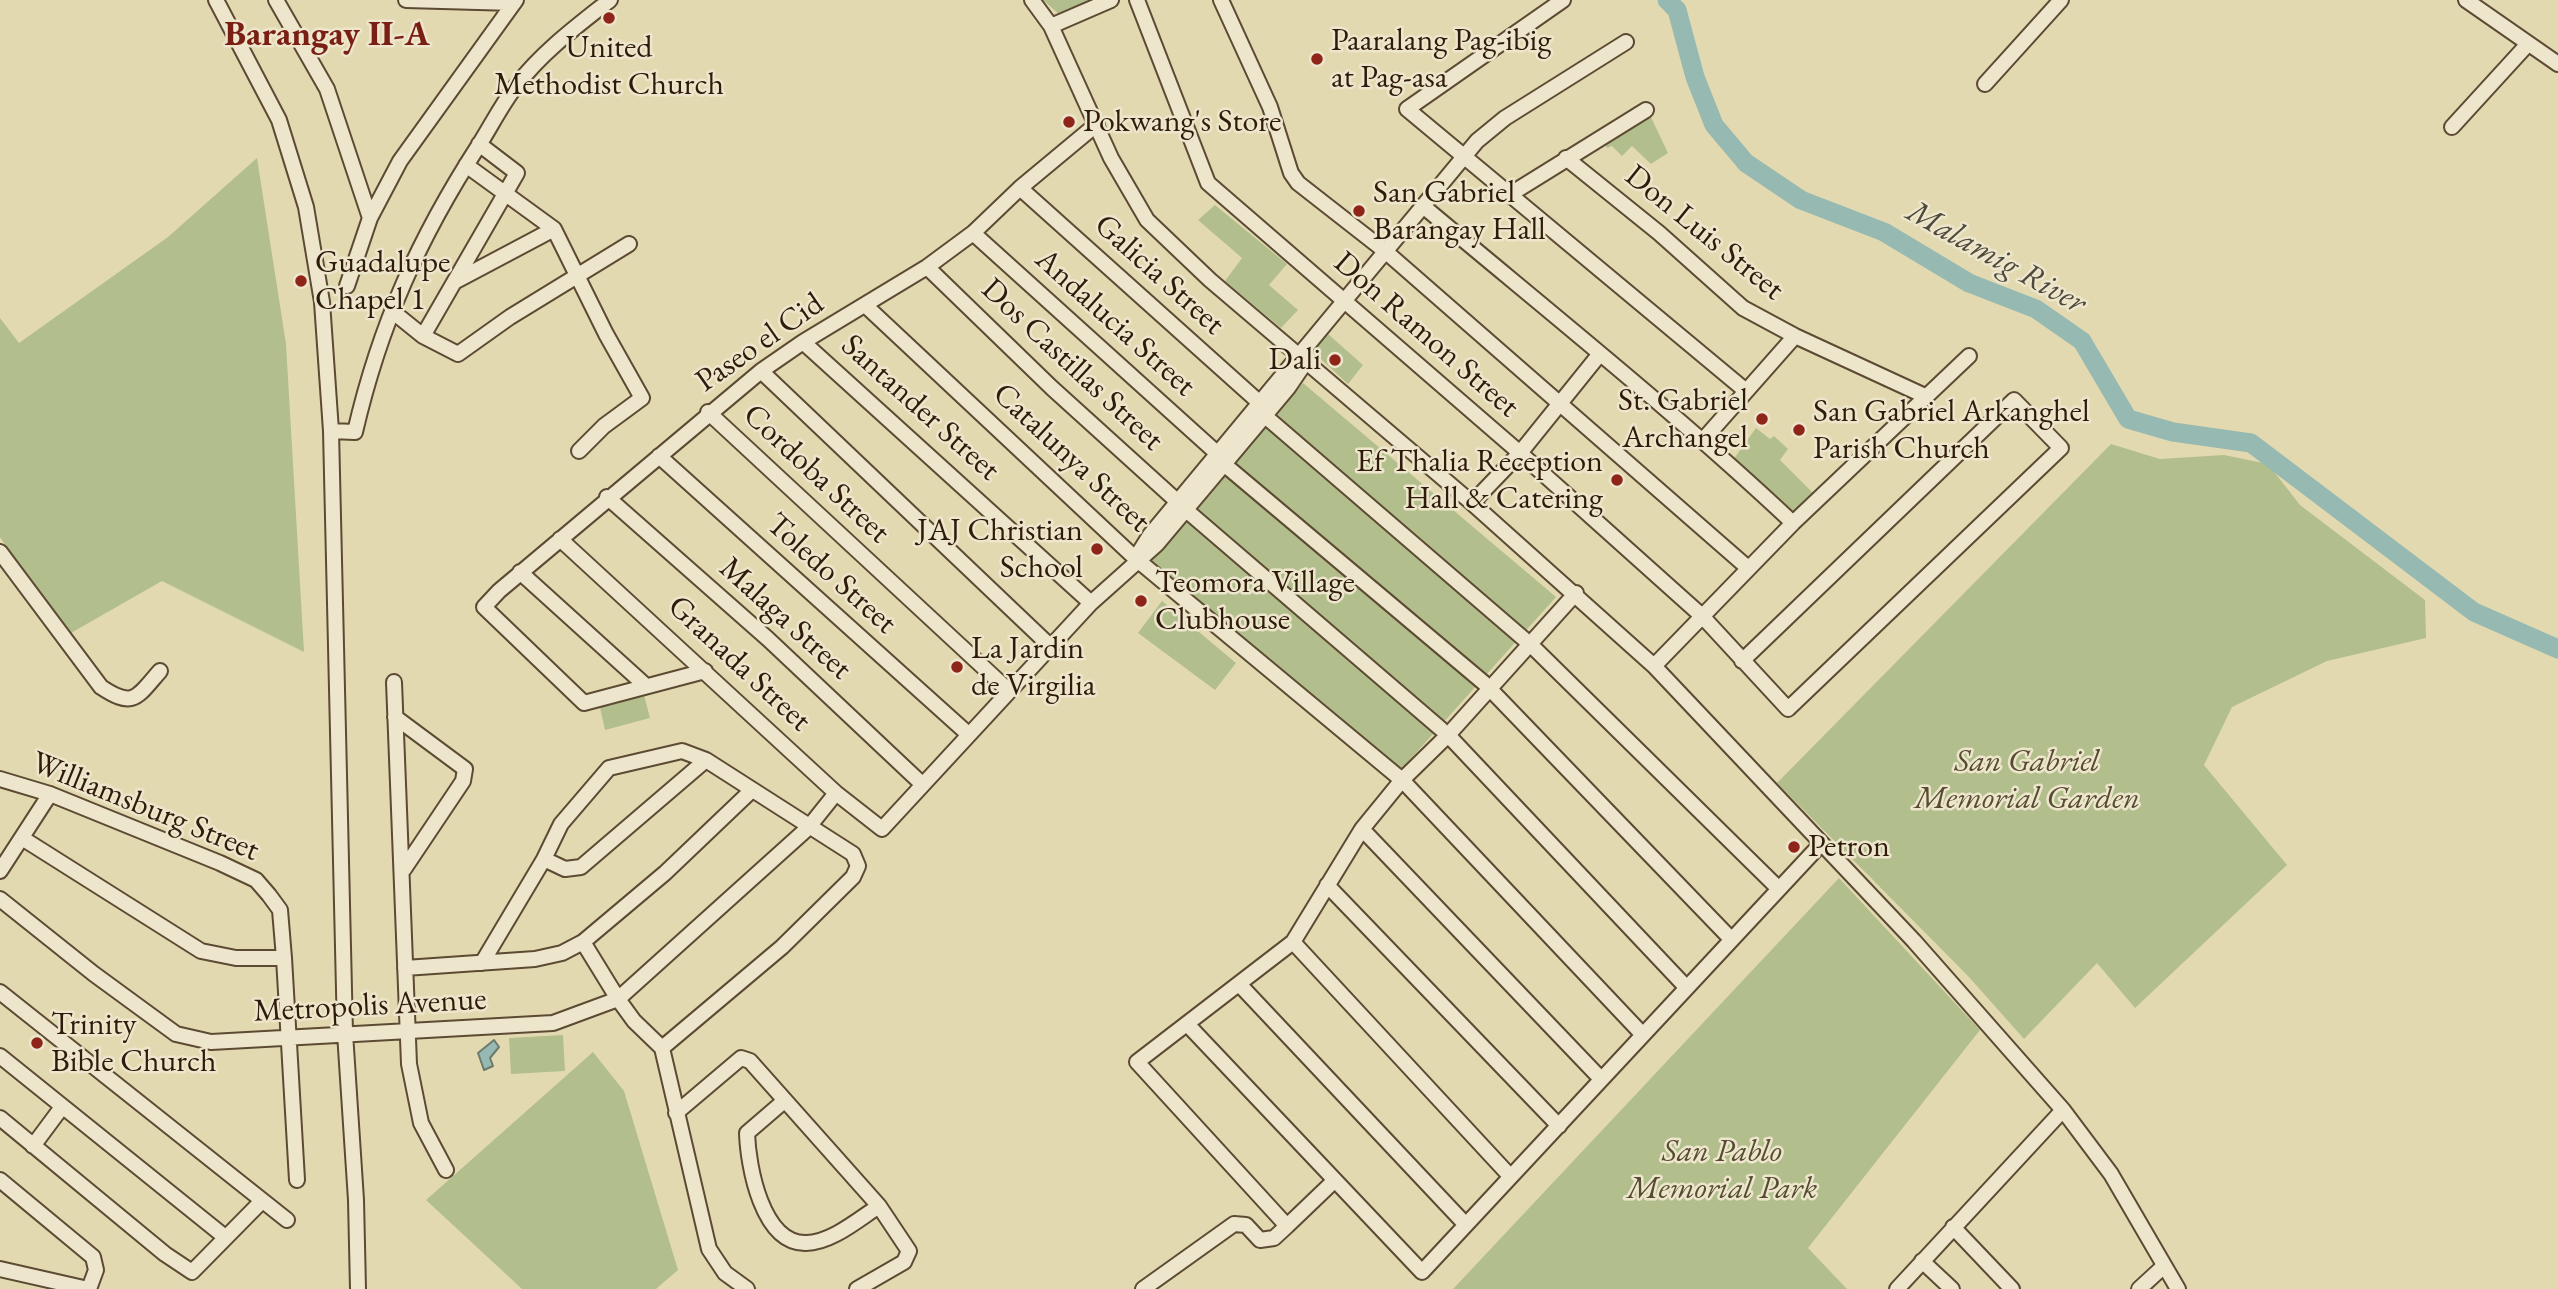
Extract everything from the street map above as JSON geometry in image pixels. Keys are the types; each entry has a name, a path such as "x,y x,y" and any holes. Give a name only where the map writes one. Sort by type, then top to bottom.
{"street":[{"path":"216,0 279,120 306,207 322,302 331,431 345,1033 356,1200 358,1289"},
{"path":"276,0 327,89 370,218"},
{"path":"406,0 515,1"},
{"path":"331,431 355,432 391,311 405,274 433,219 516,86 556,44 610,0"},
{"path":"1032,0 1051,26 1122,178 1147,220 1302,360 1576,593 1654,666 1914,941 2063,1110 2111,1174 2178,1289"},
{"path":"1051,26 1111,0"},
{"name":"Don Ramon Street","path":"1137,0 1209,183 1520,453 1702,616 1742,661 1788,709 2060,448 2014,400 1742,661"},
{"path":"1221,0 1270,107 1291,173 1298,183 1385,251 1748,568"},
{"path":"1563,0 1407,109 1746,391"},
{"path":"1985,84 2061,0"},
{"path":"2466,0 2558,64"},
{"path":"347,286 370,218 400,161 515,1"},
{"path":"922,784 1049,645 1135,562 1263,410 1385,251 1490,128 1626,43"},
{"path":"2452,127 2527,44"},
{"path":"1508,195 1646,110"},
{"name":"Paseo el Cid","path":"646,686 584,703 484,607 520,572 708,412 803,342 927,268 973,233 1020,188 1097,124"},
{"path":"423,336 517,173 479,144"},
{"name":"Don Luis Street","path":"1566,158 1659,233 1734,301 1795,336 1925,396"},
{"path":"466,165 554,229 642,398 604,426 579,451"},
{"name":"Galicia Street","path":"1020,188 1263,410 1528,642 1779,889"},
{"path":"1423,206 1599,355 1704,439 1793,523"},
{"path":"453,282 554,229"},
{"name":"Andalucia Street","path":"973,233 1222,460 1486,685 1730,938"},
{"path":"391,311 423,336 458,354 629,244"},
{"name":"Dos Castillas Street","path":"927,268 1052,388 1183,506 1444,732 1685,986"},
{"name":"Catalunya Street","path":"866,306 1135,562 1402,780 1643,1035"},
{"path":"1704,439 1795,336"},
{"name":"Santander Street","path":"803,342 1091,603"},
{"path":"1472,503 1520,453 1599,355"},
{"path":"1654,666 1793,523 1969,356"},
{"path":"761,371 1049,645"},
{"name":"Cordoba Street","path":"708,412 1009,691"},
{"name":"Toledo Street","path":"659,456 967,733"},
{"name":"Malaga Street","path":"607,497 768,639 922,784"},
{"name":"Granada Street","path":"561,539 836,793 882,829 922,784"},
{"path":"0,552 101,687 128,700 138,695 160,670"},
{"path":"520,572 646,686 705,671"},
{"path":"1287,1226 1137,1062 1293,942 1362,829 1486,685 1576,593"},
{"path":"394,682 404,869 406,1031 421,1123 446,1170"},
{"path":"395,717 465,769 463,781 404,869"},
{"path":"482,963 544,859 561,824 610,768 682,751 706,760 751,792 853,854 858,866 853,877 782,947 662,1048"},
{"path":"544,859 565,869 581,867 706,760"},
{"name":"Williamsburg Street","path":"0,779 51,794 256,880 279,910 290,1036 297,1180"},
{"path":"405,968 535,959 562,953 583,942 665,873 751,792"},
{"path":"618,999 808,828 836,793"},
{"path":"0,871 51,794"},
{"path":"1362,829 1601,1079"},
{"path":"22,838 201,951 236,958 284,958"},
{"path":"1187,1024 1422,1272 1643,1035 1685,986 1821,844"},
{"path":"1327,885 1559,1126"},
{"name":"Metropolis Avenue","path":"0,899 176,1034 211,1042 553,1023 618,999"},
{"path":"583,942 634,1021 662,1048 709,1249 725,1272 747,1289"},
{"path":"1293,942 1510,1177"},
{"path":"1240,985 1466,1225"},
{"path":"0,992 287,1220"},
{"path":"0,1056 225,1237"},
{"path":"676,1114 741,1058 750,1061 783,1102 879,1206 909,1251 904,1262 857,1289"},
{"path":"783,1102 747,1133 747,1150 758,1196 774,1227 791,1242 809,1244 838,1232 879,1206"},
{"path":"33,1146 62,1107"},
{"path":"1897,1289 2063,1110"},
{"path":"0,1118 165,1254 192,1272 261,1202"},
{"path":"0,1180 93,1257 96,1270 89,1289 0,1269"},
{"path":"1143,1289 1234,1224 1246,1225 1260,1240 1274,1238 1334,1181"},
{"path":"1953,1227 2012,1289"},
{"path":"1922,1261 1952,1289"},
{"path":"2138,1289 2164,1265"}],"green space":[{"path":"1043,0 1102,0 1060,15"},
{"path":"1649,113 1668,153 1651,164 1632,146 1622,156 1612,146 1607,148 1603,140"},
{"path":"257,158 286,344 304,652 162,581 64,637 0,537 0,318 19,343 168,237"},
{"path":"1215,205 1287,264 1269,285 1298,310 1281,328 1225,281 1242,258 1198,220"},
{"path":"1328,334 1363,365 1348,384 1312,351"},
{"path":"1303,383 1556,597 1398,773 1147,561"},
{"path":"1756,428 1770,439 1774,436 1788,449 1780,460 1815,495 1793,515 1733,460"},
{"name":"San Gabriel Memorial Garden","path":"2111,444 2160,459 2224,455 2268,464 2300,505 2425,600 2426,638 2327,661 2232,707 2204,765 2287,865 2135,1008 2097,963 2024,1039 1968,976 1777,783"},
{"path":"1162,601 1236,663 1215,690 1138,633"},
{"path":"643,691 650,718 605,730 599,703"},
{"name":"San Pablo Memorial Park","path":"1839,878 1980,1030 1808,1248 1847,1289 1453,1289"},
{"path":"563,1035 565,1071 511,1074 509,1038"},
{"path":"593,1052 624,1091 678,1270 656,1289 522,1289 426,1200"}],"water":[{"path":"494,1040 499,1047 490,1058 493,1066 484,1070 478,1053"}],"waterway":[{"name":"Malamig River","path":"1667,0 1677,10 1695,77 1714,125 1746,163 1801,200 1884,232 1969,283 2036,309 2082,341 2128,419 2173,432 2251,443 2474,612 2558,649"}],"place":[{"name":"United Methodist Church","path":"609,18"},
{"name":"Paaralang Pag-ibig at Pag-asa","path":"1317,59"},
{"name":"Pokwang's Store","path":"1069,122"},
{"name":"San Gabriel Barangay Hall","path":"1359,211"},
{"name":"Guadalupe Chapel 1","path":"301,281"},
{"name":"Dali","path":"1335,360"},
{"name":"St. Gabriel Archangel","path":"1762,419"},
{"name":"San Gabriel Arkanghel Parish Church","path":"1799,430"},
{"name":"Ef Thalia Reception Hall & Catering","path":"1617,480"},
{"name":"JAJ Christian School","path":"1097,549"},
{"name":"Teomora Village Clubhouse","path":"1141,601"},
{"name":"La Jardin de Virgilia","path":"957,667"},
{"name":"Petron","path":"1794,847"},
{"name":"Trinity Bible Church","path":"37,1043"}],"district":[{"name":"Barangay II-A","path":"327,35"}]}
